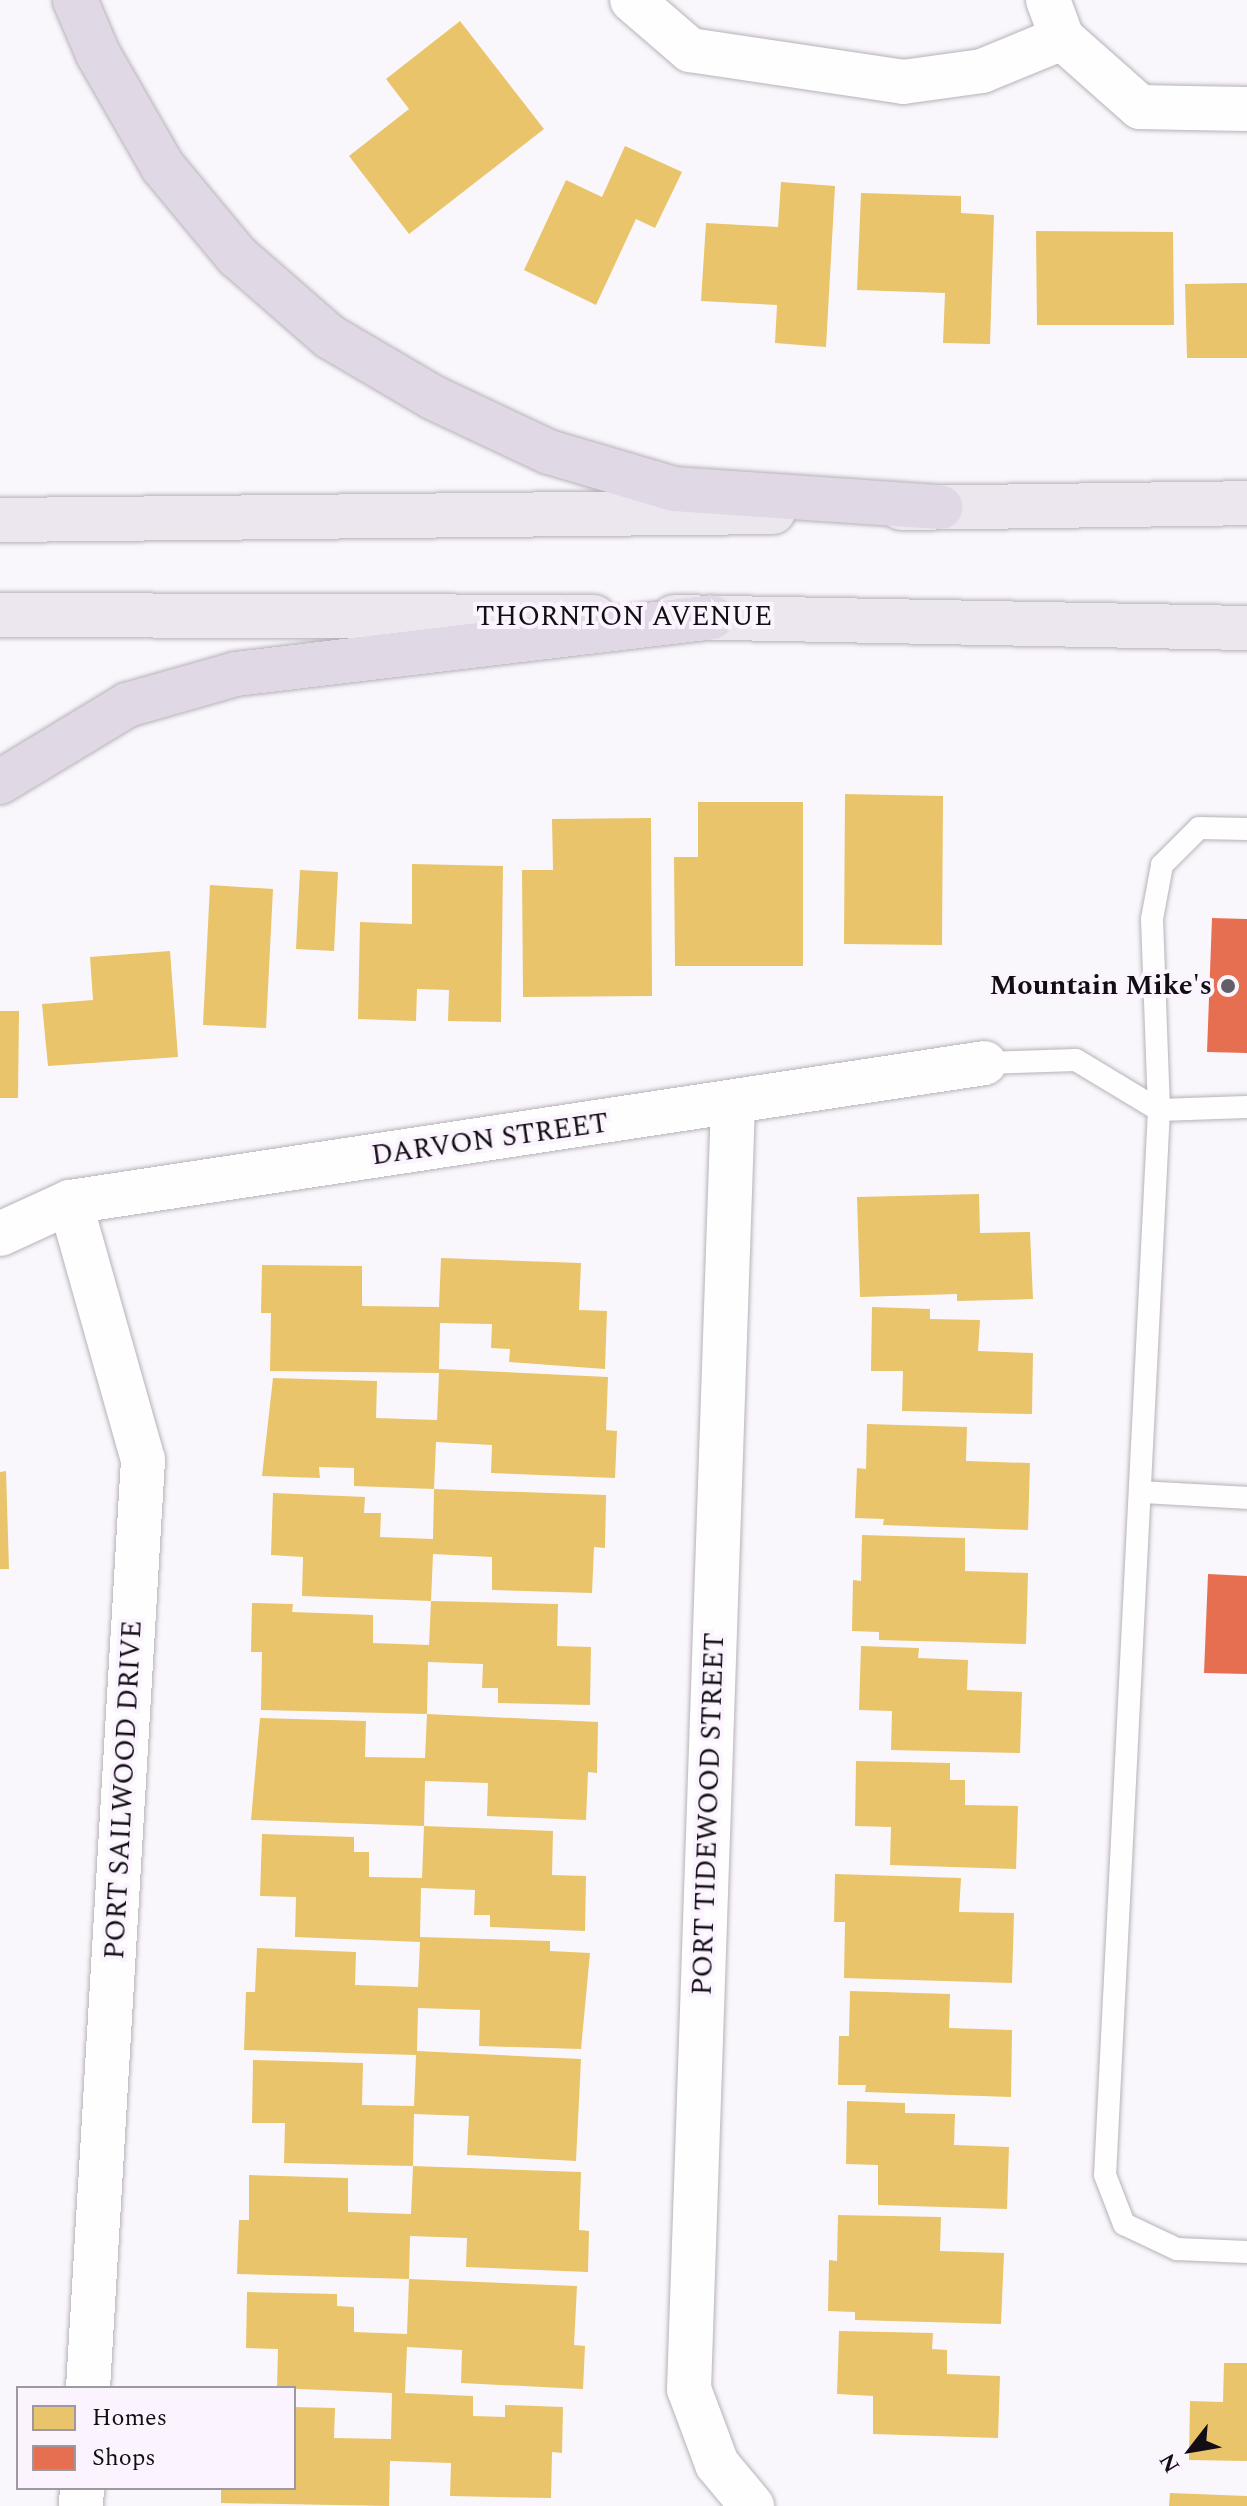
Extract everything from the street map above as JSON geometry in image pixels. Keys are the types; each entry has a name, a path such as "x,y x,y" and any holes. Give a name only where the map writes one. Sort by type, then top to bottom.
{"highway":[{"path":"75,0 98,54 163,167 237,256 330,337 408,383 549,452 674,489 940,507"},
{"path":"0,782 127,705 236,674 712,617"}],"main road":[{"path":"0,520 1247,503"},
{"name":"THORNTON AVENUE","path":"0,615 712,617 1247,628"}],"street":[{"path":"632,0 690,50 903,82 982,71 1055,19 1140,107 1247,109"},
{"name":"DARVON STREET","path":"0,1234 70,1202 733,1104 985,1063"},
{"name":"PORT TIDEWOOD STREET","path":"733,1104 689,2389 717,2464 752,2506"},
{"name":"PORT SAILWOOD DRIVE","path":"70,1202 143,1460 88,2386"}],"lane":[{"path":"1247,829 1199,828 1162,865 1152,919 1159,1110 1105,2175 1124,2224 1177,2249 1247,2252"},
{"path":"985,1063 1076,1060 1159,1110 1247,1107"},
{"path":"1141,1492 1247,1498"}],"building: Homes":[{"path":"460,21 544,129 409,234 349,156 409,109 386,79"},
{"path":"625,146 682,172 655,228 636,219 596,305 524,270 566,180 602,197"},
{"path":"781,182 835,186 826,347 775,343 777,305 701,301 706,223 778,227"},
{"path":"861,193 961,196 961,213 994,215 990,344 943,343 945,293 857,290"},
{"path":"1036,231 1173,232 1174,325 1037,325"},
{"path":"1247,283 1247,358 1187,358 1185,284"},
{"path":"845,794 943,796 942,945 844,944"},
{"path":"698,802 803,802 803,966 675,966 674,857 698,857"},
{"path":"651,818 652,996 523,997 522,870 553,870 552,819"},
{"path":"412,864 503,866 501,1022 448,1021 449,990 417,989 416,1021 358,1019 360,922 412,924"},
{"path":"300,870 338,872 334,951 296,949"},
{"path":"210,885 273,889 266,1028 203,1025"},
{"path":"170,951 178,1057 48,1066 42,1004 93,1000 90,957"},
{"path":"0,1011 19,1011 18,1098 0,1098"},
{"path":"979,1194 980,1233 1030,1232 1033,1299 957,1301 957,1294 860,1297 857,1197"},
{"path":"441,1258 581,1263 579,1310 607,1311 605,1369 509,1362 510,1349 491,1348 492,1324 440,1323 439,1369 608,1377 606,1430 617,1431 615,1478 491,1473 492,1445 436,1442 434,1489 354,1486 354,1468 319,1467 320,1478 262,1476 273,1378 377,1381 376,1418 437,1420 439,1373 270,1371 271,1313 261,1313 262,1265 362,1266 362,1306 439,1307"},
{"path":"872,1307 930,1309 930,1319 980,1320 978,1351 1033,1353 1032,1414 902,1411 903,1371 871,1371"},
{"path":"867,1424 967,1427 966,1461 1030,1463 1028,1530 883,1525 884,1519 855,1518 857,1468 866,1469"},
{"path":"6,1471 9,1569 0,1569 0,1472"},
{"path":"434,1489 606,1495 605,1548 594,1547 592,1593 492,1590 492,1557 433,1554 431,1601 302,1596 303,1557 271,1555 273,1493 365,1497 364,1513 381,1513 380,1537 433,1539"},
{"path":"862,1535 965,1538 965,1571 1028,1573 1026,1644 879,1640 879,1632 852,1631 853,1580 861,1581"},
{"path":"431,1601 558,1604 557,1646 591,1647 590,1705 498,1703 498,1688 482,1688 483,1664 428,1662 427,1714 261,1710 262,1652 251,1652 252,1603 293,1604 292,1612 373,1615 373,1643 429,1645"},
{"path":"861,1646 919,1648 918,1658 968,1660 967,1690 1022,1692 1020,1753 891,1750 892,1711 859,1710"},
{"path":"427,1714 598,1722 597,1773 588,1772 586,1820 487,1816 488,1783 425,1781 424,1826 251,1820 260,1718 366,1721 365,1757 425,1758"},
{"path":"856,1761 950,1763 950,1780 965,1780 965,1805 1018,1806 1016,1869 890,1865 891,1827 855,1826"},
{"path":"424,1826 553,1831 552,1875 586,1876 585,1931 490,1927 490,1915 474,1915 475,1890 421,1888 420,1937 550,1941 550,1951 590,1953 581,2049 479,2046 480,2010 418,2008 417,2051 581,2059 576,2161 467,2155 469,2116 414,2114 413,2166 284,2163 285,2123 252,2123 253,2060 363,2063 362,2105 414,2106 416,2055 244,2050 246,1992 255,1992 257,1948 356,1952 355,1985 418,1987 420,1942 295,1937 296,1897 260,1896 262,1834 354,1837 354,1852 369,1852 369,1877 422,1878"},
{"path":"835,1874 961,1878 959,1912 1014,1913 1012,1983 844,1978 845,1922 834,1922"},
{"path":"850,1991 950,1994 949,2028 1012,2030 1011,2097 865,2092 866,2085 838,2085 839,2036 849,2036"},
{"path":"847,2101 905,2103 905,2113 955,2114 954,2145 1009,2147 1007,2209 878,2205 878,2165 846,2164"},
{"path":"413,2166 581,2172 579,2230 589,2231 588,2272 466,2267 467,2238 410,2236 409,2279 237,2274 239,2220 249,2220 249,2175 348,2178 348,2212 411,2214"},
{"path":"838,2215 941,2217 940,2251 1004,2253 1001,2324 855,2320 855,2312 828,2311 829,2260 837,2261"},
{"path":"409,2279 577,2286 574,2345 585,2346 583,2389 461,2383 462,2350 407,2347 405,2393 473,2396 473,2416 505,2417 505,2405 563,2407 562,2453 552,2452 551,2498 450,2496 451,2463 390,2461 389,2506 221,2503 221,2490 296,2490 296,2407 335,2408 334,2438 391,2439 392,2393 277,2386 278,2349 246,2348 247,2292 337,2294 337,2306 354,2307 354,2332 407,2334"},
{"path":"839,2331 933,2333 932,2349 947,2350 947,2374 1000,2376 998,2438 873,2434 873,2396 837,2394"},
{"path":"1224,2363 1247,2363 1247,2461 1189,2460 1190,2401 1223,2402"},
{"path":"1170,2493 1247,2496 1247,2506 1169,2506"}],"building: Shops":[{"name":"Mountain Mike's","path":"1212,918 1247,919 1247,1053 1207,1052"},
{"path":"1208,1574 1247,1576 1247,1674 1204,1673"}],"place":[{"name":"Mountain Mike's","path":"1228,986"}]}
